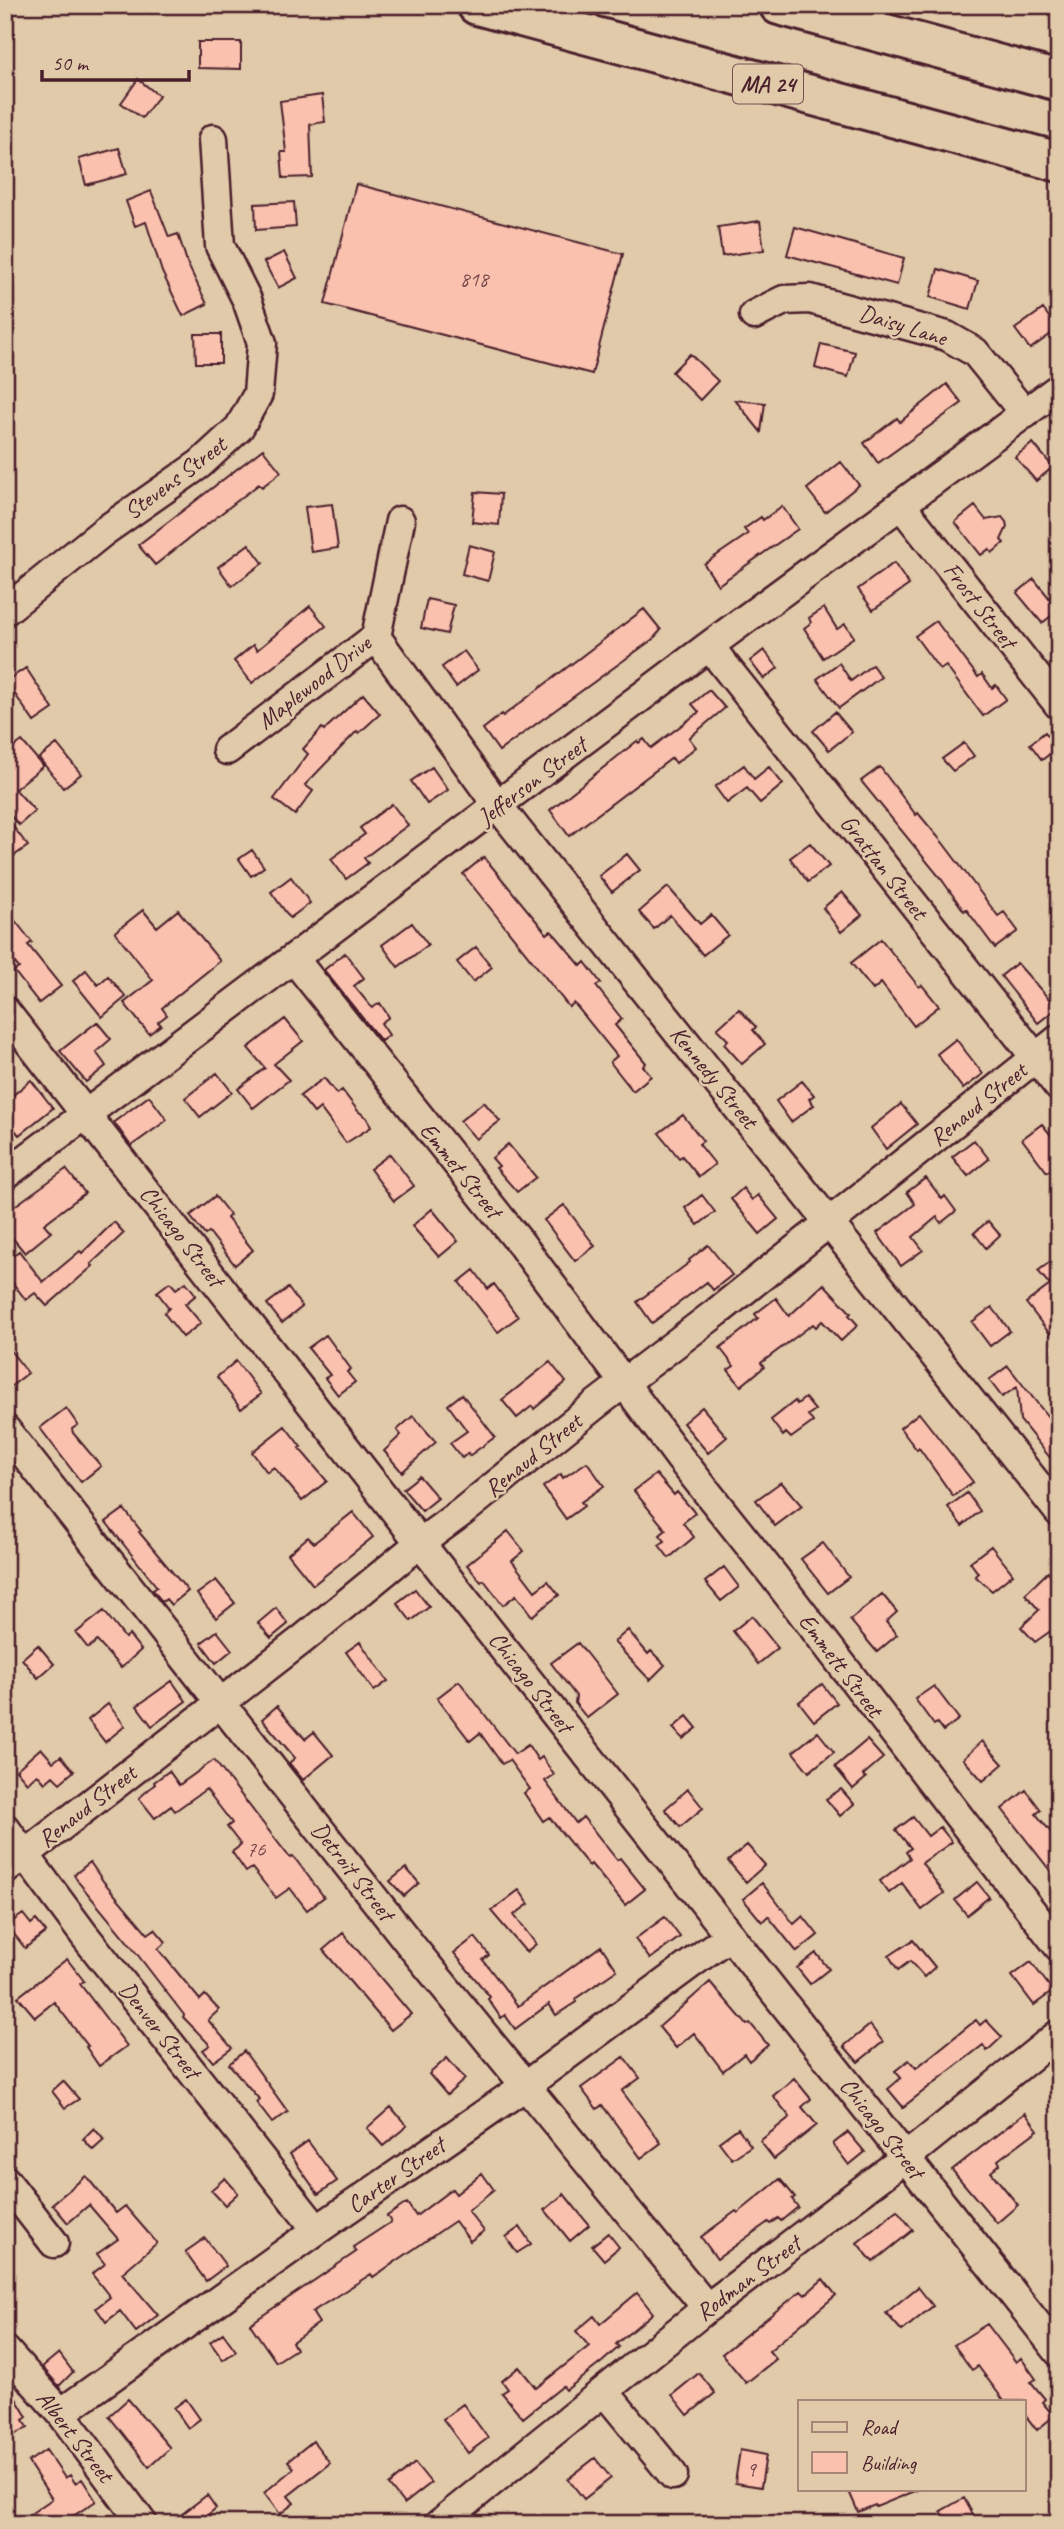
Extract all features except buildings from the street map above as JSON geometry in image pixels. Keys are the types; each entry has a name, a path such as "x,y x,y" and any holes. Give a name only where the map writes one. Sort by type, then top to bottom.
{"highway":[{"name":"MA 24","path":"477,5 1059,162"},
{"path":"779,5 1059,81"}],"street":[{"name":"Stevens Street","path":"5,611 103,532 200,464 239,428 258,394 262,343 247,300 220,246 213,139"},
{"name":"Daisy Lane","path":"754,315 784,300 810,299 947,335 975,352 1025,414"},
{"name":"Jefferson Street","path":"5,1175 709,646 1059,388"},
{"name":"Frost Street","path":"901,505 1059,705"},
{"name":"Maplewood Drive","path":"227,750 376,637 400,521"},
{"name":"Kennedy Street","path":"376,637 498,806 1059,1511"},
{"name":"Grattan Street","path":"709,646 1059,1087"},
{"name":"Emmet Street","path":"295,959 521,1244 625,1382"},
{"name":"Chicago Street","path":"5,1011 420,1543 1059,2352"},
{"name":"Renaud Street","path":"15,1863 1059,1039"},
{"name":"Emmett Street","path":"625,1382 679,1457 1059,1947"},
{"name":"Detroit Street","path":"5,1429 219,1703 525,2086 707,2308"},
{"name":"Denver Street","path":"5,1828 15,1863 317,2230"},
{"name":"Carter Street","path":"61,2413 317,2230 525,2086 730,1934"},
{"name":"Rodman Street","path":"439,2524 707,2308 905,2158 1059,2034"},
{"path":"5,2180 54,2243"},
{"name":"Albert Street","path":"5,2350 61,2413 132,2520"},
{"path":"604,2391 673,2475"}]}
